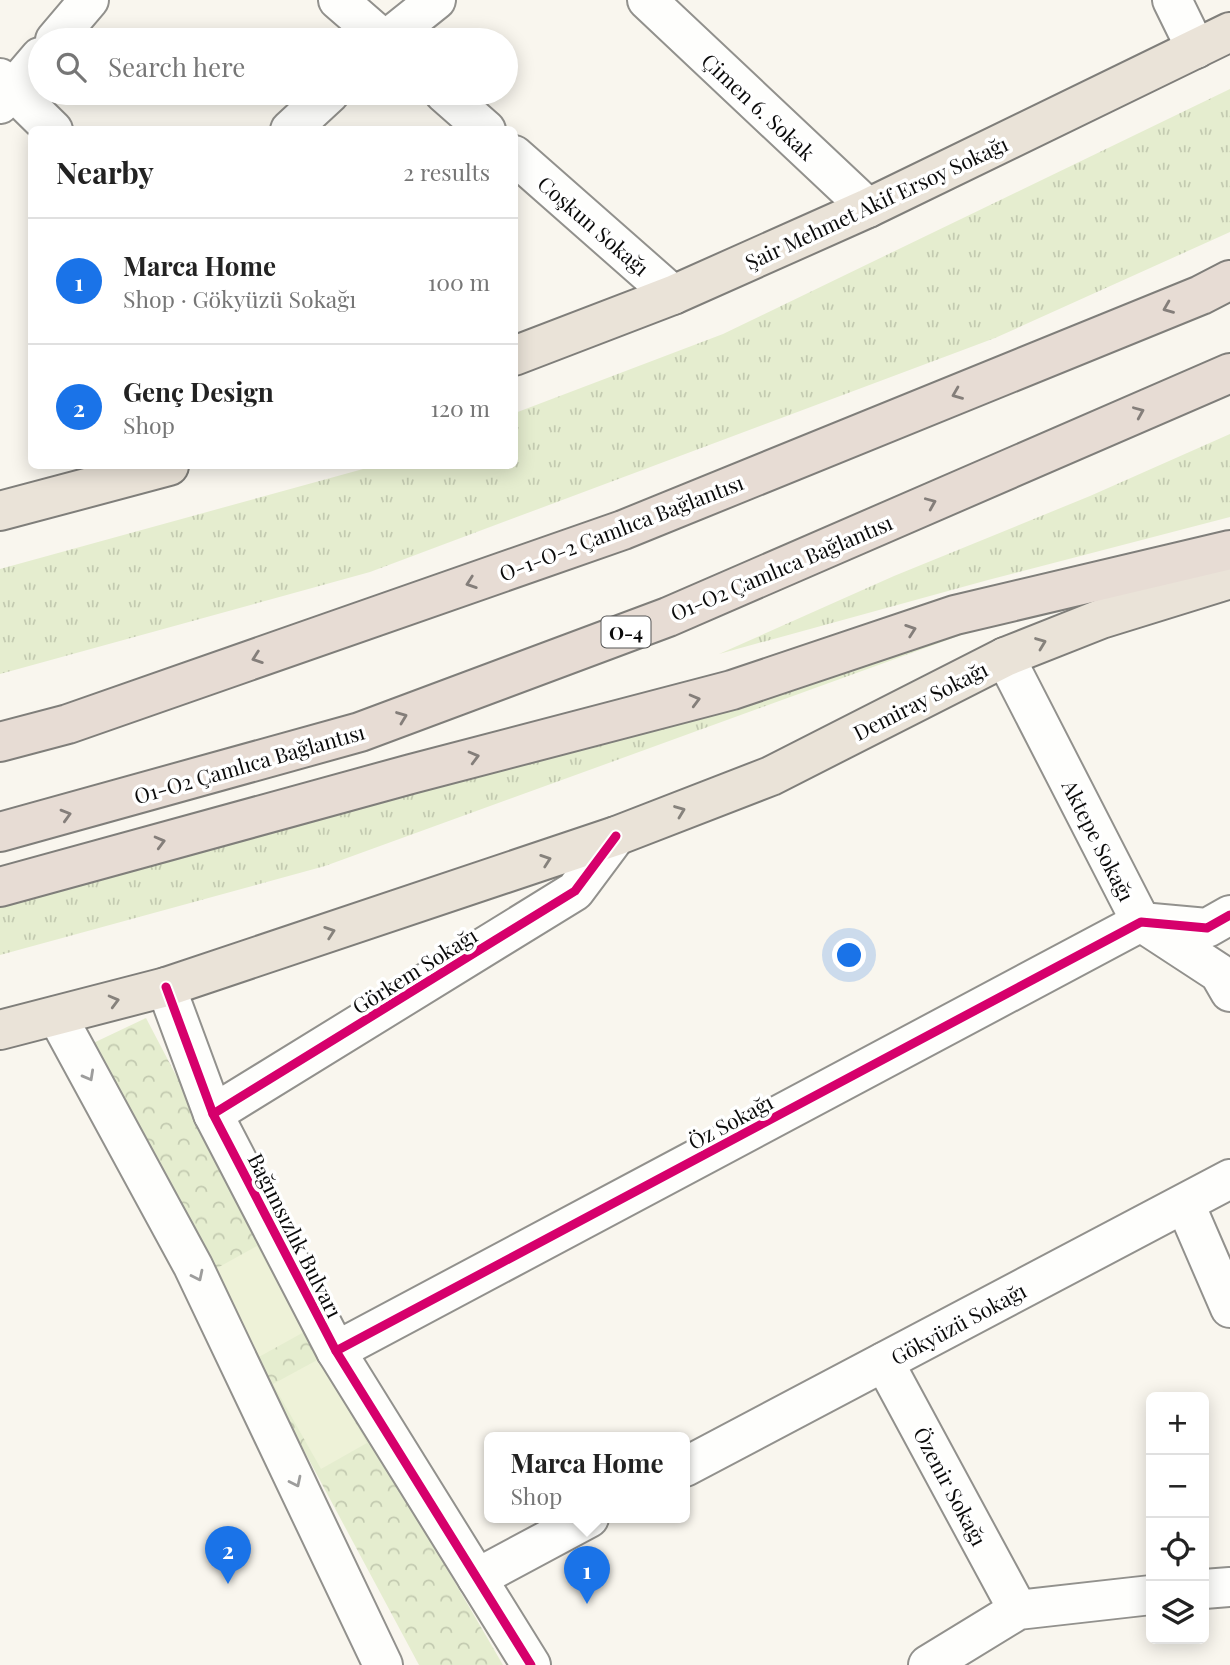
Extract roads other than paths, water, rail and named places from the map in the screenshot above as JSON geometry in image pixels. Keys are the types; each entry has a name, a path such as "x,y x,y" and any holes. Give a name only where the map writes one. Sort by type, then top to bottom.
{"highway":[{"name":"O-1-O-2 Çamlıca Bağlantısı","path":"0,742 81,719 623,530 1201,295 1230,280"},
{"name":"O1-O2 Çamlıca Bağlantısı","path":"0,832 360,732 667,617 1230,373"},
{"path":"0,887 733,690 955,615 1230,550"}],"main road":[{"name":"Şair Mehmet Akif Ersoy Sokağı","path":"518,354 673,295 868,208 1230,32"},
{"path":"0,511 159,469"},
{"name":"Demiray Sokağı","path":"0,1030 166,987 616,836 771,776 1005,657 1101,619 1230,579"}],"street":[{"path":"65,28 89,0"},
{"path":"338,0 371,28"},
{"path":"400,28 436,0"},
{"path":"1172,0 1196,50"},
{"name":"Çimen 6. Sokak","path":"651,1 868,208"},
{"path":"28,68 4,91 48,126"},
{"path":"294,126 317,105"},
{"path":"458,105 481,126"},
{"name":"Coşkun Sokağı","path":"518,159 673,295"},
{"name":"Aktepe Sokağı","path":"1005,657 1141,922 1219,973 1230,992"},
{"name":"Görkem Sokağı","path":"213,1114 575,891 616,836"},
{"path":"1141,922 1207,928 1230,915"},
{"name":"Öz Sokağı","path":"335,1352 1141,922"},
{"name":"Bağımsızlık Bulvarı","path":"166,987 213,1114 335,1352 531,1665"},
{"path":"57,1016 193,1266 383,1665"},
{"name":"Gökyüzü Sokağı","path":"690,1464 1230,1179"},
{"path":"1185,1204 1230,1308"},
{"name":"Özenir Sokağı","path":"884,1362 1018,1610"},
{"path":"477,1578 580,1523"},
{"path":"1209,1589 1230,1587"},
{"path":"928,1665 1018,1610 1146,1596"}],"place":[{"name":"Genç Design","path":"228,1584"},
{"name":"Marca Home","path":"587,1604"}]}
